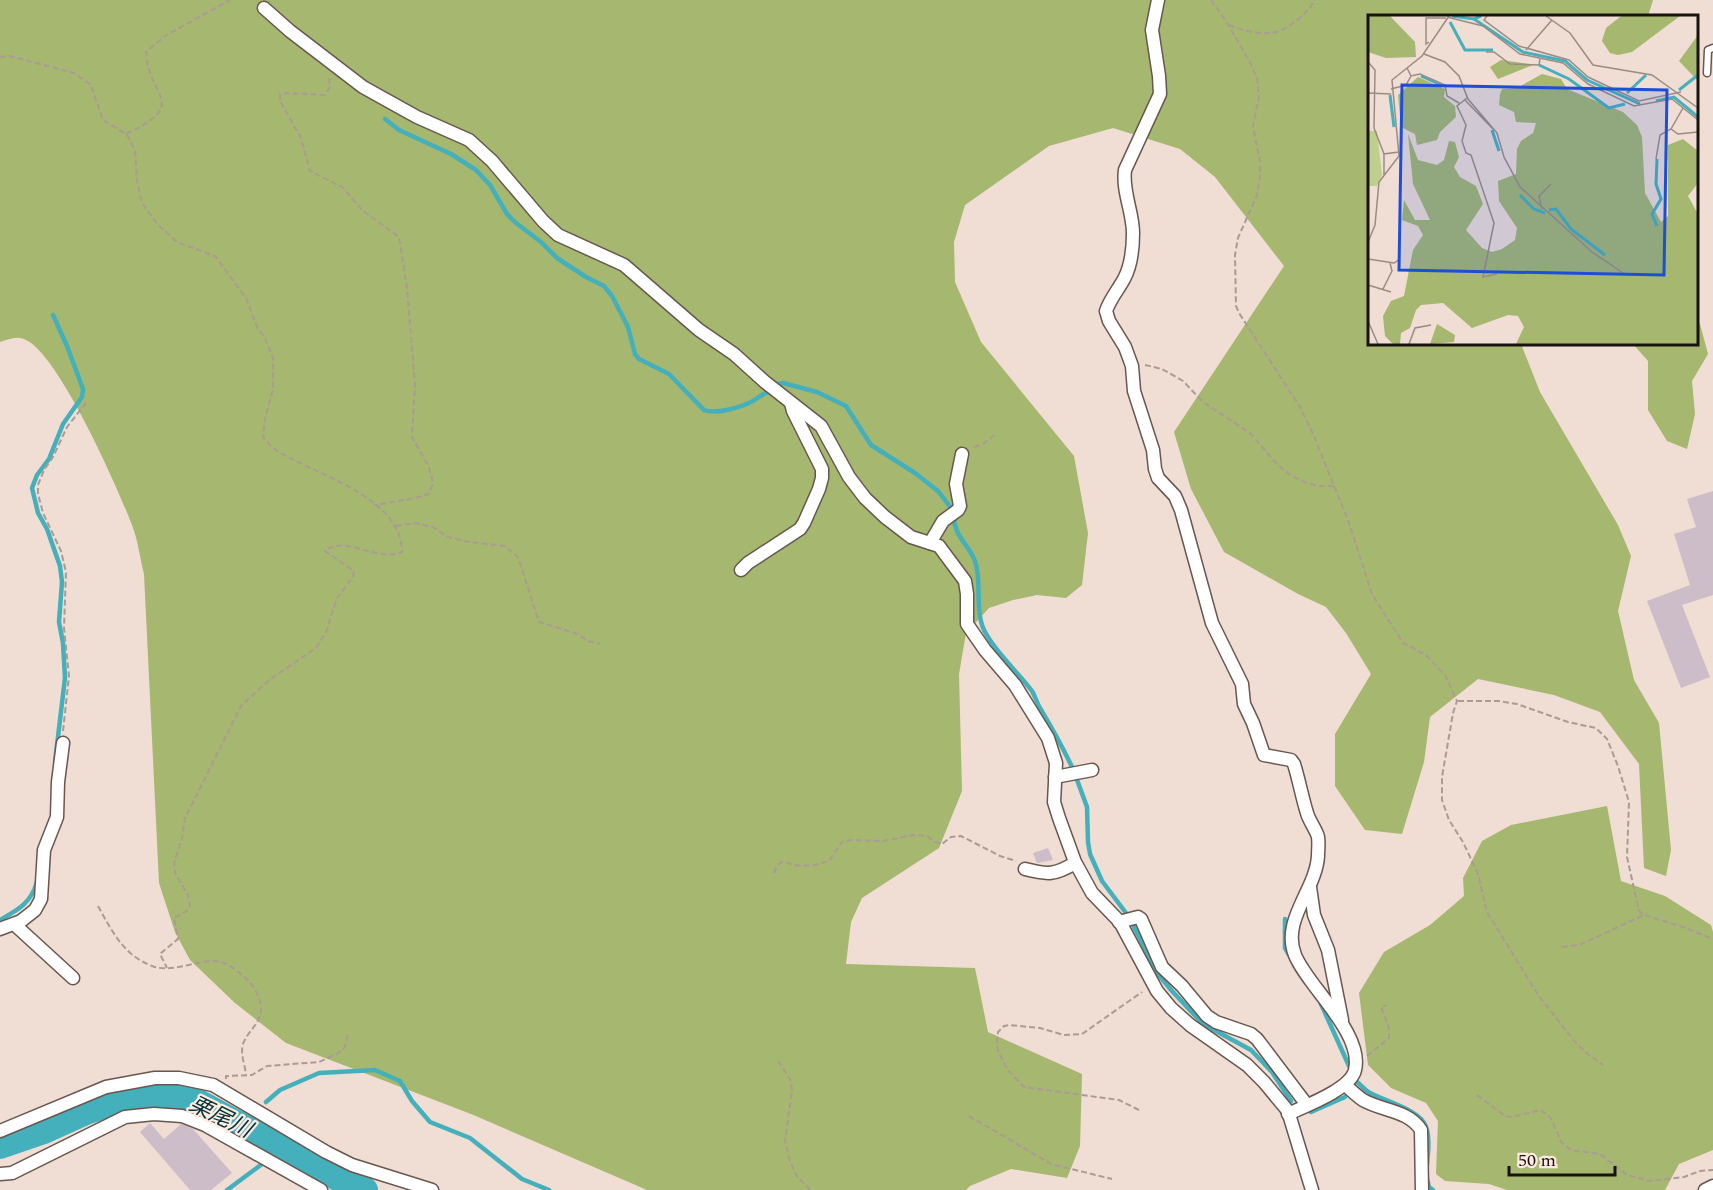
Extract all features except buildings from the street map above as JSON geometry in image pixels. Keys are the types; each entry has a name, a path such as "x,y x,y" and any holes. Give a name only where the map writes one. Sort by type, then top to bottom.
{"street":[{"path":"1158,0 1152,30 1160,94 1125,170 1123,182 1131,211 1133,234 1131,256 1126,276 1106,311 1131,362 1134,392 1153,450 1155,469 1181,510 1212,622 1242,684 1244,704 1253,723 1260,747 1264,755 1291,760 1294,764 1307,814 1318,837 1317,868 1292,928 1292,940 1295,955 1342,1024"},
{"path":"264,8 363,87 417,117 470,140 492,161 543,221 558,235 624,265 699,330 734,354 820,426 849,477 865,498 885,517 911,537 939,546 965,581 968,594 967,624 1016,685 1048,738 1056,763 1054,802 1075,863 1092,893 1119,922 1152,982 1172,1008 1190,1025 1246,1065 1264,1082 1288,1114 1312,1190"},
{"path":"741,570 800,529 822,478 822,469 791,403"},
{"path":"930,543 943,521 960,506 956,477 962,454"},
{"path":"0,929 21,921 35,910 41,899 44,850 57,817 58,782 63,743"},
{"path":"1055,777 1092,770"},
{"path":"1025,868 1053,874 1075,863"},
{"path":"1288,1114 1344,1085 1355,1073 1356,1063 1342,1024 1331,962 1314,915 1310,887"},
{"path":"1119,922 1138,917 1165,971 1182,986 1207,1016 1216,1022 1251,1034 1257,1039 1307,1105"},
{"path":"14,924 73,978"},
{"path":"0,1131 106,1087 154,1078 179,1078 213,1085 352,1165 432,1190"},
{"path":"1344,1085 1364,1101 1409,1117 1421,1130 1422,1190"},
{"path":"0,1174 12,1173 125,1117 154,1114 182,1116 205,1125 321,1190"},
{"path":"1705,1190 1713,1186"}],"lane":[{"path":"1707,73 1708,50 1713,48"}],"path":[{"path":"126,134 146,124 161,110 162,101 159,88 147,66 146,52 165,36 230,0"},
{"path":"1211,0 1251,64 1257,78 1259,96 1253,126 1260,162 1260,177 1257,195 1238,238 1234,255 1236,306 1249,331 1300,407 1314,436 1349,523 1372,594 1403,643 1426,655 1445,675 1457,701 1442,777 1442,800 1449,820 1463,842 1478,874 1487,912 1546,1007 1576,1043 1603,1065"},
{"path":"1228,24 1239,29 1272,33 1293,23 1315,0"},
{"path":"0,57 10,56 74,73 91,86 103,120 126,134 135,151 136,182 142,203 158,225 177,242 215,256 246,298 257,327 265,338 273,358 273,389 263,437 275,450 352,487 395,526 402,542 402,552 395,555 372,553 340,544 325,551 354,571 353,577 337,598 326,632 316,648 269,680 241,706 185,818 182,838 174,863 175,873 188,895 190,907 174,918 178,939 160,954 167,968"},
{"path":"325,58 330,87 325,95 286,93 280,94 280,101 301,138 310,171 342,187 362,210 399,237 407,288 415,385 412,437 429,467 433,483 429,494 374,505"},
{"path":"1131,362 1162,369 1183,381 1203,402 1250,433 1276,463 1289,474 1318,486 1334,486"},
{"path":"63,743 69,676 64,628 66,572 61,551 43,513 38,486 67,427 86,403"},
{"path":"962,454 967,448 983,444 996,434"},
{"path":"395,526 415,523 433,527 448,537 505,546 518,557 539,622 578,634 588,641 600,644"},
{"path":"1457,701 1498,701 1517,704 1568,722 1596,728 1607,739 1629,802 1627,857 1639,910 1644,915 1713,939"},
{"path":"774,873 782,862 808,867 829,861 842,843 851,840 883,841 913,835 927,836 939,844 951,837 961,836 1000,856 1017,861 1025,868"},
{"path":"98,906 115,936 130,955 154,967 167,968 223,962 250,981 258,996 260,1017 243,1043 242,1053 246,1075"},
{"path":"1562,947 1579,945 1644,915"},
{"path":"1139,1110 1119,1100 1024,1087 1007,1069 1001,1058 998,1051 998,1032 1004,1026 1021,1025 1064,1035 1082,1034 1095,1027 1106,1016 1125,1006 1152,982"},
{"path":"1356,1063 1389,1038 1389,1029 1381,1007 1387,1005"},
{"path":"223,1091 226,1076 252,1075 267,1066 319,1062 345,1047 348,1032"},
{"path":"778,1061 790,1079 792,1090 785,1141 797,1176 810,1190"},
{"path":"1477,1095 1504,1116 1512,1117 1540,1110 1550,1117 1562,1143 1571,1150 1600,1154 1627,1176 1649,1180 1684,1177 1700,1171 1713,1170"},
{"path":"969,1116 1052,1164 1112,1179"}],"green space":[{"path":"0,0 1653,0 1648,15 1368,15 1368,345 1521,345 1540,392 1618,525 1631,556 1618,611 1634,680 1659,723 1671,850 1666,876 1644,868 1639,764 1600,712 1554,695 1478,679 1430,717 1424,762 1402,834 1365,830 1335,786 1335,734 1371,674 1346,633 1326,607 1298,594 1224,552 1191,489 1174,432 1284,266 1215,177 1180,149 1113,128 1049,146 965,205 954,242 955,282 981,342 1074,456 1088,533 1082,585 1066,598 1037,595 989,608 966,633 959,674 962,791 939,848 862,898 851,922 846,964 975,968 988,1032 1082,1074 1080,1146 1067,1178 1011,1169 970,1186 966,1190 647,1190 471,1114 286,1043 235,1003 190,960 175,932 159,883 144,574 134,531 101,454 55,370 26,340 16,338 0,342"},
{"path":"1698,323 1700,324 1708,354 1692,381 1695,414 1687,449 1667,441 1648,410 1648,361 1634,345 1698,345"},
{"path":"1607,806 1621,881 1665,896 1711,925 1713,932 1713,1150 1679,1164 1665,1190 1507,1190 1489,1184 1445,1181 1436,1174 1438,1121 1426,1103 1391,1088 1368,1065 1359,993 1384,952 1430,925 1464,896 1463,878 1482,841 1511,825"}],"waterway":[{"path":"385,119 399,130 451,154 476,170 490,185 507,214 516,223 557,258 604,286 612,296 628,327 635,354 639,359 669,374 704,410 715,412 735,408 768,392"},
{"path":"53,315 83,389 82,397 63,424 49,459 37,475 32,488 38,513 47,529 60,566 62,582 59,622 65,678 55,762"},
{"path":"777,384 783,383 817,392 846,406 871,445 915,473 938,491 951,508"},
{"path":"954,516 956,529 975,561 980,617 985,633 1032,691 1073,769"},
{"path":"1076,777 1087,807 1090,854 1102,881 1126,913"},
{"path":"0,920 27,901 37,882"},
{"path":"1285,919 1285,948 1292,960"},
{"path":"1134,927 1158,974 1172,991 1203,1024 1251,1050 1272,1072 1291,1101"},
{"path":"1321,1004 1349,1066"},
{"path":"266,1102 280,1090 319,1073 375,1070 400,1081 412,1101 430,1122 470,1138 522,1179 549,1190"},
{"path":"1356,1081 1370,1093 1410,1111 1423,1121 1428,1136 1427,1165"},
{"name":"栗尾川","path":"0,1146 128,1098 187,1096 343,1181 365,1190"},
{"path":"1311,1112 1345,1097"},
{"path":"227,1190 262,1164"},
{"path":"1427,1179 1429,1187 1433,1190"}]}
